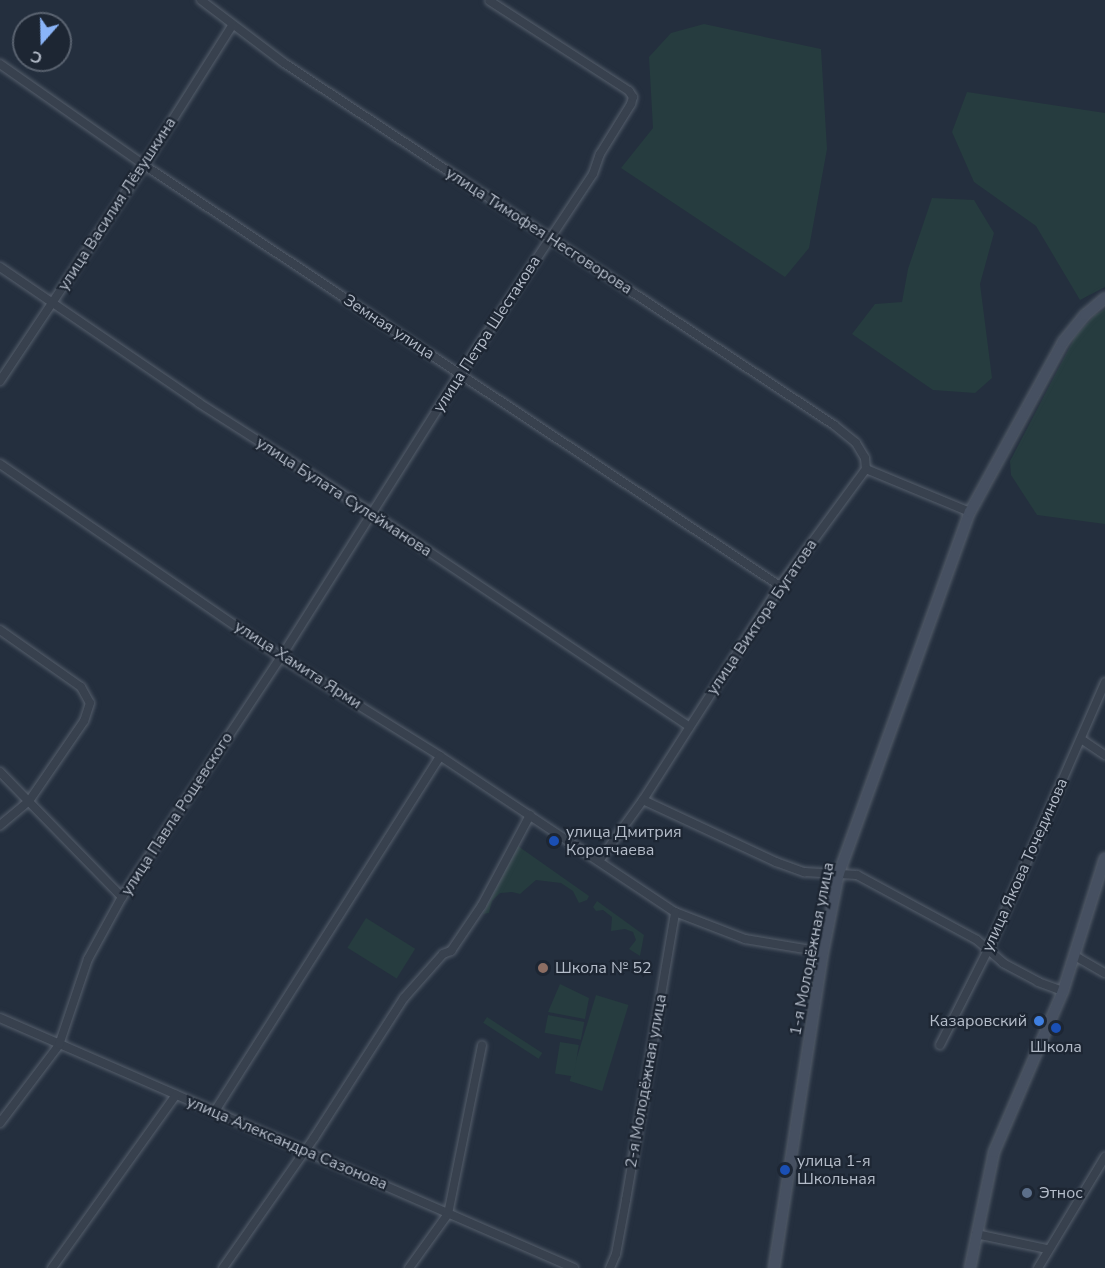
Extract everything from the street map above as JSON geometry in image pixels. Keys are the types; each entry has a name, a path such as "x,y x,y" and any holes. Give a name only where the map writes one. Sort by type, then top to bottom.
{"street":[{"name":"улица Тимофея Несговорова","path":"201,0 232,26 284,63 834,425 856,443 865,458 866,469"},
{"name":"улица Петра Шестакова","path":"373,514 460,374 592,174 600,154 633,97 629,91 490,1"},
{"name":"улица Василия Лёвушкина","path":"0,381 144,165 232,26"},
{"name":"Земная улица","path":"0,64 144,165 780,586"},
{"name":"улица Булата Сулейманова","path":"0,267 199,403 373,514 689,726"},
{"name":"1-я Молодёжная улица","path":"774,1268 823,952 839,873 970,512 1063,342 1085,315 1105,298"},
{"name":"улица Хамита Ярми","path":"0,465 281,657 440,756 599,861"},
{"path":"866,469 970,512"},
{"name":"улица Виктора Бугатова","path":"599,861 643,800 780,586 866,469"},
{"name":"улица Павла Рощевского","path":"0,1123 59,1045 88,959 122,897 373,514"},
{"path":"0,630 81,687 90,704 84,721 29,801 0,825"},
{"name":"улица Якова Точединова","path":"940,1045 989,948 1105,682"},
{"path":"1081,739 1105,755"},
{"path":"215,1111 440,756"},
{"path":"0,772 122,897"},
{"path":"643,800 776,862 804,872 857,875 989,948 1003,963 1038,982 1063,991"},
{"path":"223,1268 305,1150 404,998 443,954 451,951 482,905 530,815"},
{"path":"970,1268 994,1152 1063,991 1105,858"},
{"path":"599,861 675,912 745,939 823,952"},
{"name":"2-я Молодёжная улица","path":"609,1268 616,1254 675,912"},
{"path":"1075,956 1105,973"},
{"name":"улица Александра Сазонова","path":"0,1018 574,1268"},
{"path":"410,1268 448,1214 482,1045"},
{"path":"52,1268 176,1095"},
{"path":"1038,1268 1047,1249 1105,1157"},
{"path":"976,1234 1047,1249"}],"green space":[{"path":"704,24 821,49 827,149 809,248 785,277 621,168 653,128 649,57 671,33"},
{"path":"967,92 1105,113 1105,287 1080,300 1036,226 974,182 952,132"},
{"path":"932,198 974,200 994,233 980,284 992,378 975,393 933,390 852,334 875,304 902,302 908,269"},
{"path":"1105,309 1105,524 1037,515 1011,475 1010,461 1075,337 1095,315"},
{"path":"518,846 589,896 587,900 579,903 573,891 561,883 536,880 520,894 500,893 492,901 489,913 483,914"},
{"path":"597,901 644,935 640,956 629,949 636,940 633,932 625,929 611,931 612,917 603,910 596,911 593,907"},
{"path":"366,918 415,949 397,978 347,948"},
{"path":"560,984 589,998 585,1019 548,1012"},
{"path":"596,995 629,1005 602,1091 570,1081"},
{"path":"548,1015 584,1022 581,1040 545,1033"},
{"path":"487,1017 542,1053 539,1059 483,1023"},
{"path":"560,1042 579,1045 574,1077 555,1074"}],"place":[{"name":"улица Дмитрия Коротчаева","path":"554,841"},
{"name":"Школа № 52","path":"543,968"},
{"name":"Казаровский","path":"1039,1021"},
{"name":"Школа","path":"1056,1028"},
{"name":"улица 1-я Школьная","path":"785,1170"},
{"name":"Этнос","path":"1027,1193"}]}
